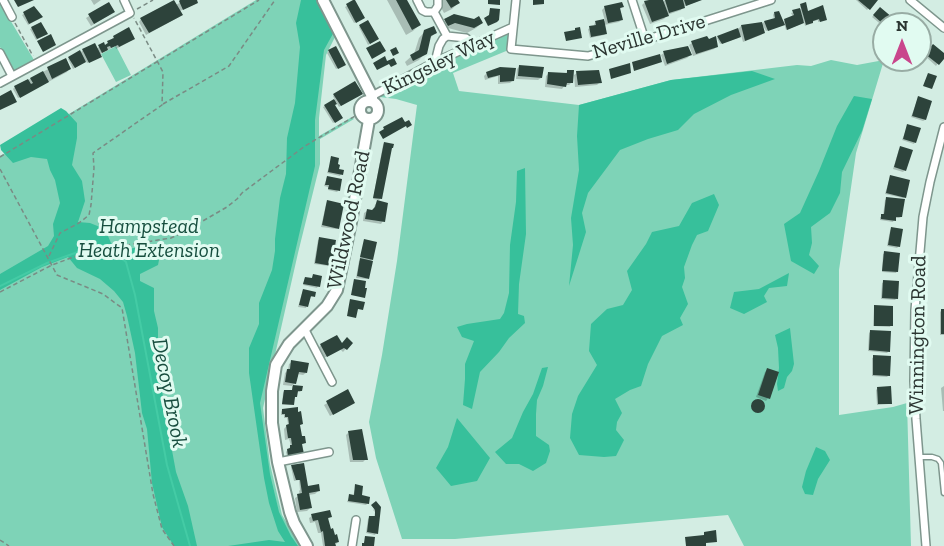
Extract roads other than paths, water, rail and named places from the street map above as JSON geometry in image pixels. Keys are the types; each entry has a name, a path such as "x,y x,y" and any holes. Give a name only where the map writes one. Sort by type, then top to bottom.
{"street":[{"path":"3,0 12,17"},
{"path":"0,83 130,13 124,0"},
{"path":"323,0 377,105 376,117 365,117 361,106 372,99"},
{"path":"417,0 422,10 434,12"},
{"path":"434,12 438,6 438,0"},
{"name":"Kingsley Way","path":"372,99 435,62 513,27 516,0"},
{"path":"633,0 645,40"},
{"name":"Neville Drive","path":"513,27 511,49 588,56 771,0"},
{"path":"909,0 944,28"},
{"path":"434,12 447,36"},
{"path":"435,62 439,46 447,36 466,38 475,45"},
{"path":"0,53 12,76"},
{"name":"Wildwood Road","path":"307,546 290,512 278,462 272,423 272,391 276,365 288,344 327,306 337,290 353,212 365,117"},
{"name":"Winnington Road","path":"926,546 914,381 915,299 923,217 944,127"},
{"path":"304,328 332,382"},
{"path":"278,462 329,452"},
{"path":"352,546 356,520"}],"lane":[{"path":"919,457 932,457 941,463 944,493"}],"waterway":[{"name":"Decoy Brook","path":"0,286 47,263 89,248 106,245"},
{"name":"Decoy Brook","path":"112,251 126,262 135,295 167,465 190,546"}],"park label":[{"name":"Hampstead Heath Extension","path":"149,239"}]}
